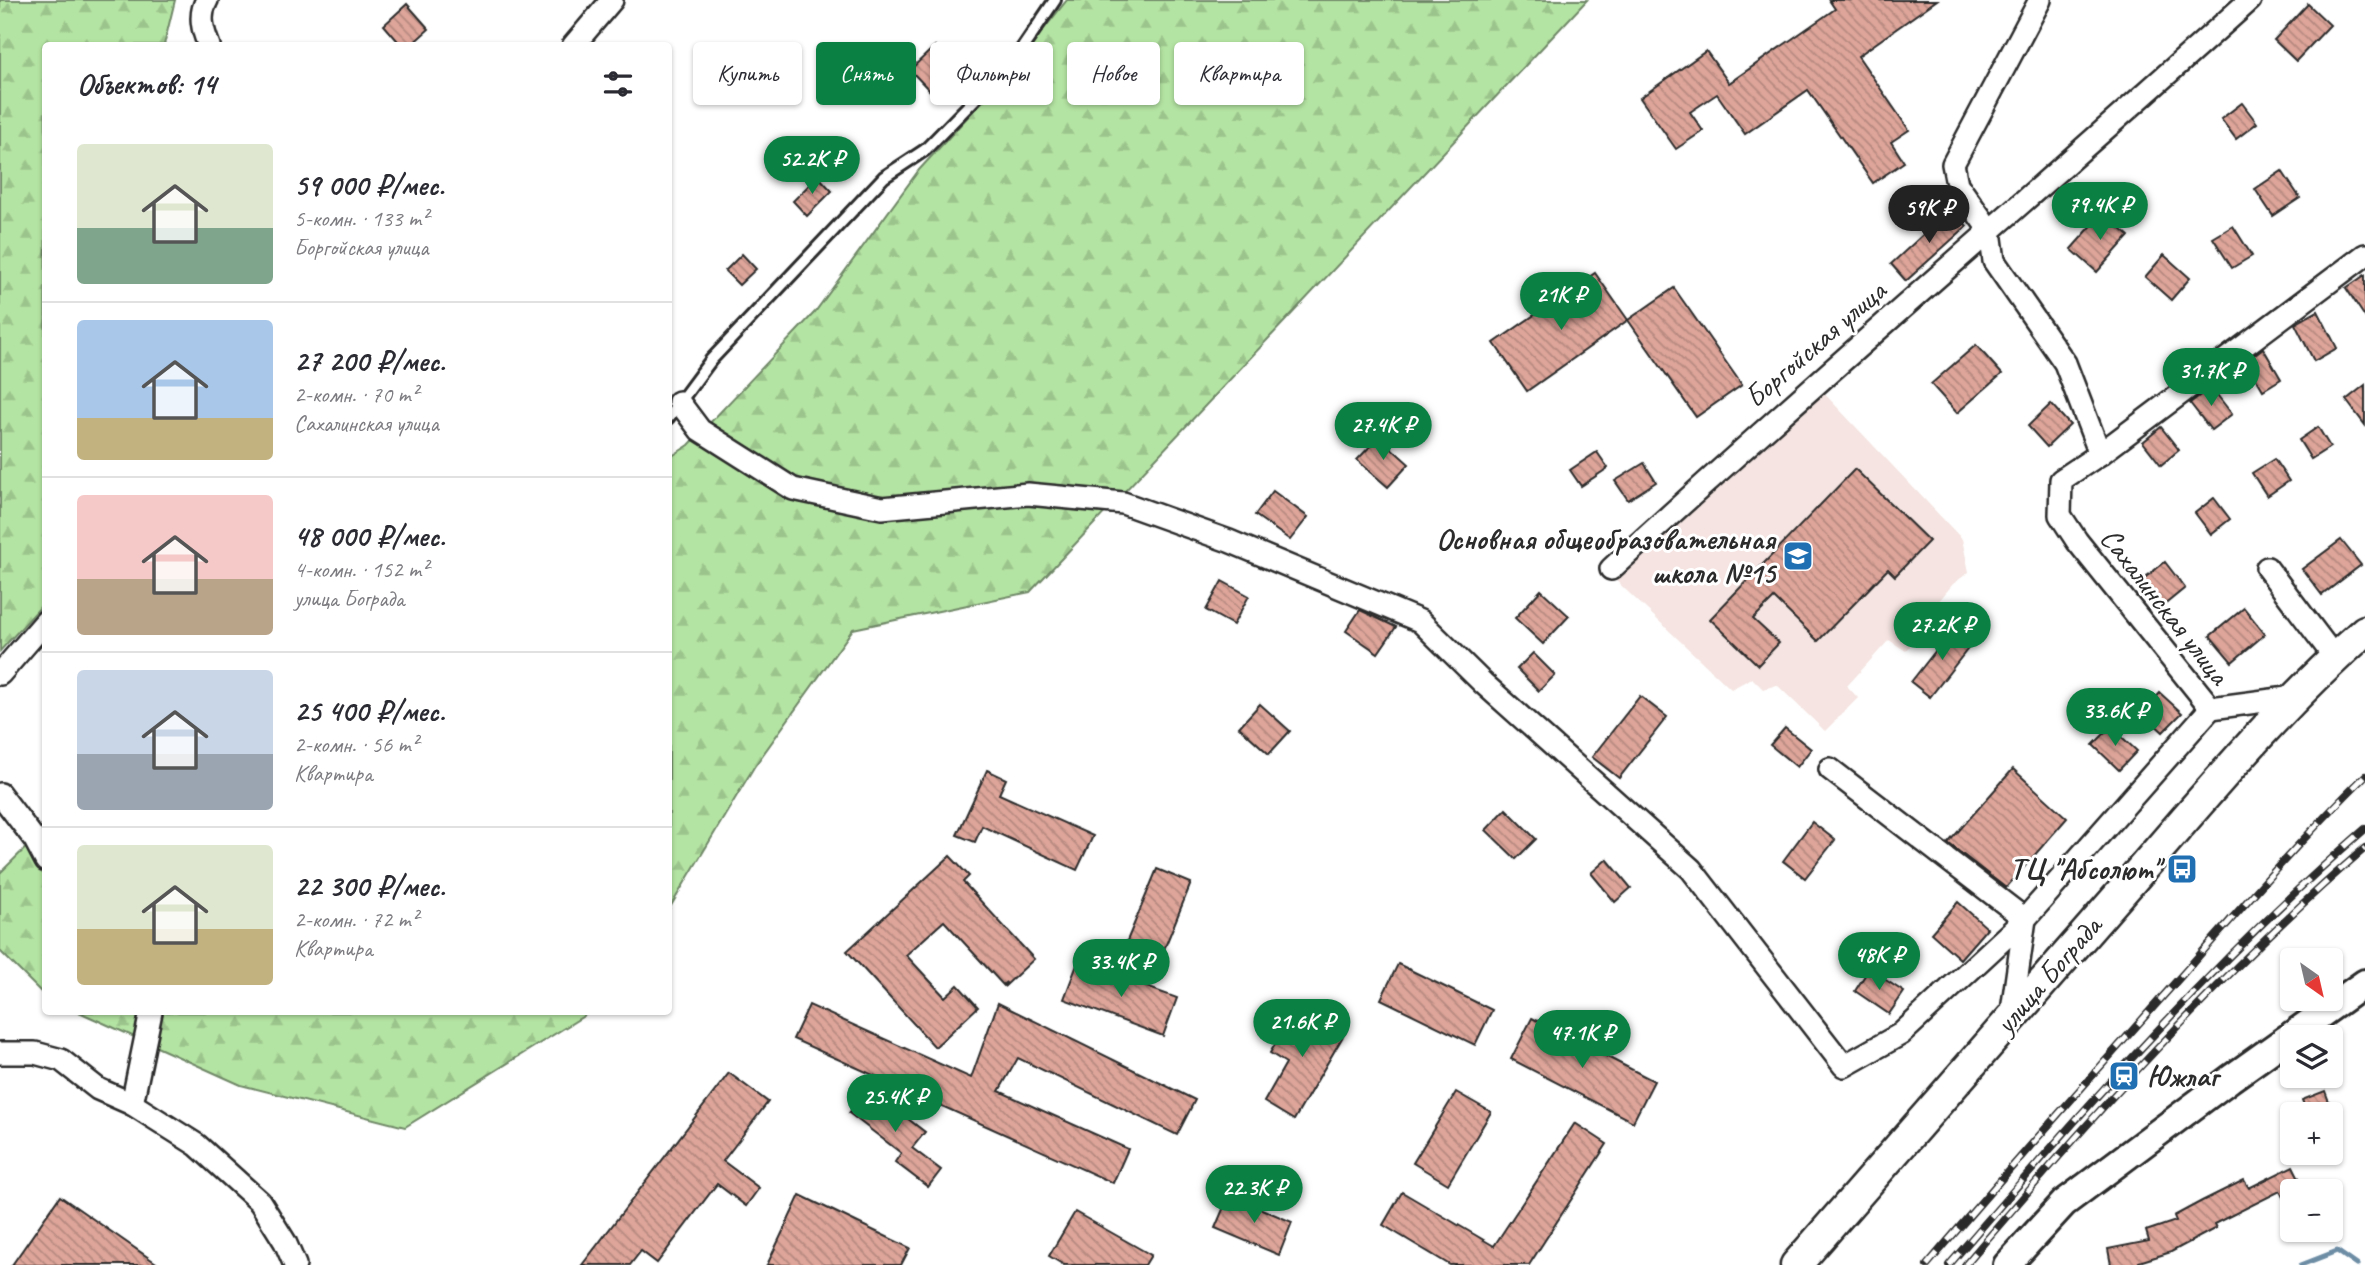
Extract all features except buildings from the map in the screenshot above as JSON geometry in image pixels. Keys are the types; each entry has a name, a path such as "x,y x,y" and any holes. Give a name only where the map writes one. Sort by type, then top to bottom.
{"main road":[{"name":"улица Бограда","path":"1796,1265 2295,698 2365,631"}],"street":[{"path":"207,0 202,22 208,42"},
{"path":"576,42 612,0"},
{"path":"2040,0 1953,164 1957,184 1990,231 1994,261 2065,363 2100,454"},
{"name":"Боргойская улица","path":"1611,569 1779,415 2250,0"},
{"name":"Сахалинская улица","path":"674,410 700,430 793,489 882,508 1028,494 1124,503 1229,541 1420,621 1483,683 1691,869 1844,1066 1901,1034 2025,919 2211,708 2077,541 2060,515 2061,480 2100,454 2365,255"},
{"path":"2267,568 2335,658"},
{"path":"0,674 42,626"},
{"path":"2211,708 2295,698"},
{"path":"1830,769 2025,919 2011,1018"},
{"path":"0,794 42,853"},
{"path":"2007,1265 2064,1203 2251,1063 2365,983"},
{"path":"132,1104 151,1015"},
{"path":"0,1053 35,1053 61,1060 98,1089 132,1104 197,1145 260,1202 285,1242 295,1265"}],"lane":[{"path":"674,410 711,360 884,177 925,150 1017,56 1055,0"}],"shaded area":[{"name":"Основная общеобразовательная школа №15","path":"1819,388 1962,539 1969,572 1953,584 1914,631 1919,636 1906,651 1889,640 1847,686 1858,698 1825,731 1777,685 1763,689 1752,678 1731,689 1610,575"}],"green space":[{"path":"0,0 175,0 165,42 42,42 42,605 0,651"},
{"path":"1067,0 1587,0 1030,592 853,629 754,767 672,904 672,456 689,445 815,312 919,170 979,105 1053,105 1053,42 1034,42"},
{"path":"42,832 42,993 0,951 0,873"},
{"path":"86,1015 585,1015 405,1127 241,1085"}],"waterway":[{"path":"2301,1265 2337,1251 2357,1265"}],"railway":[{"path":"1927,1265 2249,899 2365,776"},
{"path":"1949,1265 2098,1095 2201,985 2254,931 2365,829"},
{"path":"1965,1265 2157,1049 2258,946 2365,848"}],"place":[{"name":"Основная общеобразовательная школа №15","path":"1798,556"},
{"name":"ТЦ \"Абсолют\"","path":"2182,869"},
{"name":"Южлаг","path":"2124,1076"}]}
